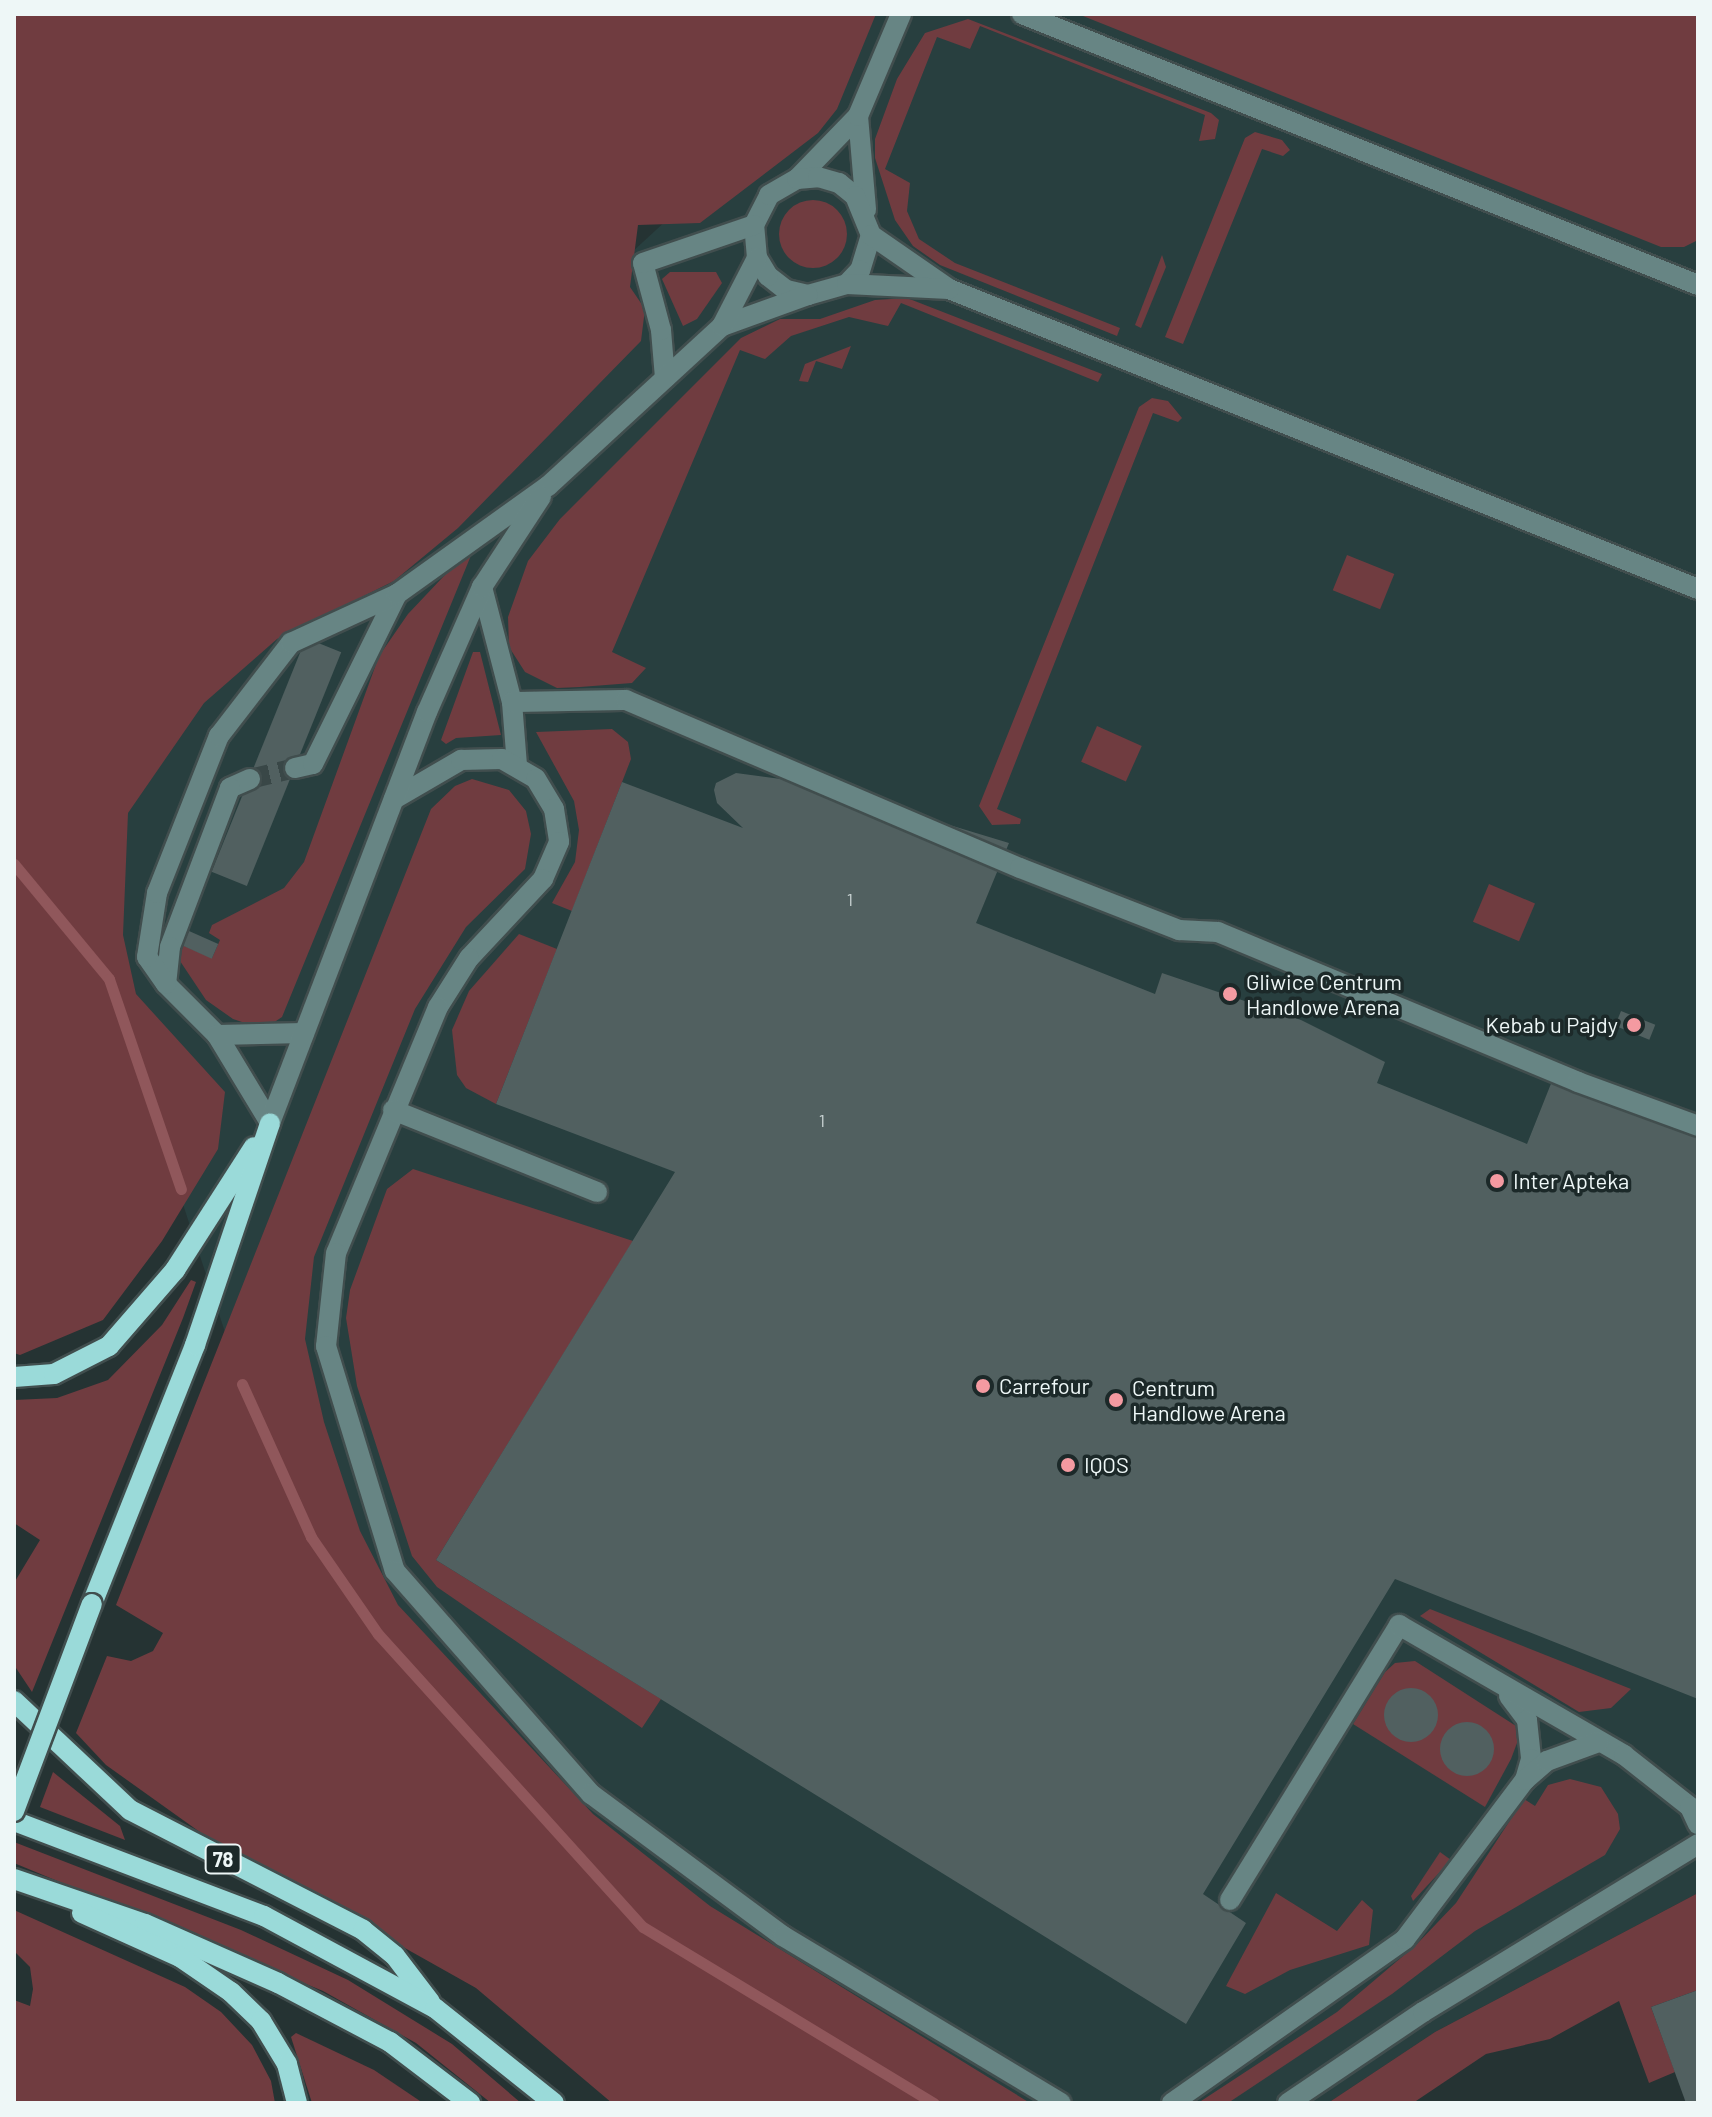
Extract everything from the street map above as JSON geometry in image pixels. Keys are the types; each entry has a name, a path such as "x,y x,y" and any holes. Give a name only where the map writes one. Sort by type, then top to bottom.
{"main road":[{"path":"14,1377 54,1374 109,1346 175,1270 270,1123"},
{"path":"14,1811 195,1345 270,1123"},
{"name":"78","path":"14,1701 130,1810 363,1930 395,1956 435,2008 554,2103"},
{"path":"14,1821 264,1916 435,2008"},
{"path":"16,1880 180,1957 231,1992 261,2021 287,2064 297,2103"},
{"path":"16,1880 145,1924 278,1983 390,2042 470,2103"}],"street":[{"path":"270,1123 217,1035 166,984 147,957 157,893 219,736 291,643 397,594 548,486 722,326 757,258 754,225 769,195 797,179 858,116 901,14"},
{"path":"1022,14 1698,285"},
{"path":"847,284 860,270 871,235 858,116"},
{"path":"797,179 818,177 839,183 867,214"},
{"path":"665,378 661,330 643,263 754,225"},
{"path":"871,235 949,289 1698,589"},
{"path":"757,258 786,290 808,295"},
{"path":"722,326 847,284 949,289"},
{"path":"270,1123 394,799 482,587 548,486"},
{"path":"482,587 512,702 517,766"},
{"path":"295,768 313,764 397,594"},
{"path":"512,702 626,700 1179,930 1218,932 1578,1082 1698,1126"},
{"path":"394,799 461,760 486,756 517,766 536,779 554,809 556,858 543,879 469,958 438,1007 336,1253 326,1346 395,1571 591,1794 783,1936 1061,2103"},
{"path":"166,984 170,947 230,788 250,779"},
{"path":"217,1035 304,1033"},
{"path":"393,1110 597,1192"},
{"path":"1230,1900 1399,1625 1624,1755 1697,1816"},
{"path":"1502,1687 1527,1720 1531,1759 1525,1780"},
{"path":"1172,2103 1405,1939 1525,1780 1547,1761 1599,1742"},
{"path":"1288,2103 1423,2012 1698,1844"}],"shaded area":[{"path":"14,14 876,14 837,109 818,133 700,223 638,225 630,287 645,309 641,341 458,528 394,581 277,639 204,703 128,813 123,935 136,994 225,1092 218,1149 162,1241 103,1320 20,1355 14,1353"},
{"name":"Centrum Handlowe Arena","path":"835,14 1698,14 1698,1893 1435,2032 1328,2103 934,2103 378,1634 242,1384 109,979 116,786 631,253 810,88"},
{"path":"1078,14 1698,14 1698,240 1684,247 1661,247"},
{"path":"968,19 1211,113 1219,120 1215,139 1199,141 1205,115 980,26 970,49 937,37 885,169 910,183 907,211 919,239 955,263 1120,328 1117,336 940,265 913,246 895,220 875,158 875,139 897,79 925,33"},
{"path":"1255,132 1282,140 1290,150 1283,156 1262,149 1183,344 1165,337 1245,138"},
{"path":"813,200 837,210 847,234 837,258 813,268 789,258 779,234 789,210"},
{"path":"1162,255 1166,267 1141,328 1135,325"},
{"path":"670,272 716,272 722,283 697,319 683,326 662,279"},
{"path":"907,298 1102,374 1098,382 901,303 888,326 849,317 791,336 765,359 740,350 612,652 646,668 632,683 557,688 525,672 509,647 508,617 528,561 560,519 741,338 780,319 820,319 875,300"},
{"path":"851,346 842,369 816,361 808,382 799,381 805,364"},
{"path":"1152,398 1168,401 1182,418 1178,422 1153,413 997,809 1021,819 1020,824 992,825 979,806 1139,407"},
{"path":"472,553 282,1017 273,1023 251,1025 233,1019 206,1000 180,961 182,945 212,958 220,940 209,933 212,925 284,888 304,862 379,656 408,614 459,560"},
{"path":"1347,555 1394,574 1380,609 1333,590"},
{"path":"473,652 480,652 501,735 456,738 446,744 441,740"},
{"path":"1097,726 1142,746 1126,782 1081,762"},
{"path":"612,729 628,742 631,759 572,911 552,903 575,862 579,830 574,801 536,732"},
{"path":"472,779 509,790 526,811 531,834 525,869 466,927 415,1009 314,1257 305,1339 324,1422 360,1531 398,1605 593,1814 710,1906 1030,2103 612,2103 476,1988 204,1835 106,1765 76,1733 107,1656 131,1661 153,1651 163,1633 116,1605 431,809 455,786"},
{"path":"1489,884 1535,904 1519,941 1473,922"},
{"path":"519,934 557,949 496,1104 466,1088 457,1075 452,1030 469,991"},
{"path":"413,1169 633,1241 436,1560 661,1699 642,1728 437,1587 412,1556 357,1386 346,1318 350,1290 387,1189"},
{"path":"191,1280 196,1282 183,1318 32,1692 14,1665 14,1583 40,1540 14,1523 14,1400 57,1398 108,1380 162,1325"},
{"path":"1430,1609 1631,1689 1611,1708 1579,1712 1420,1616"},
{"path":"1415,1661 1516,1726 1520,1735 1511,1759 1485,1807 1353,1724 1385,1672 1395,1663"},
{"path":"53,1772 120,1826 125,1840 40,1807"},
{"path":"1570,1779 1601,1787 1618,1814 1620,1829 1605,1855 1475,1931 1392,1994 1228,2103 1198,2103 1337,2012 1416,1945 1456,1903 1524,1799 1535,1806 1548,1785"},
{"path":"14,1842 241,1930 348,1980 452,2044 521,2103 491,2103 416,2043 323,1991 14,1863"},
{"path":"1440,1852 1451,1860 1413,1901 1411,1896"},
{"path":"1276,1893 1337,1931 1362,1900 1373,1910 1369,1945 1290,1970 1245,1994 1226,1986"},
{"path":"1698,1893 1698,1990 1651,2007 1675,2072 1649,2083 1619,2001 1550,2039 1486,2054 1413,2103 1328,2103 1435,2032"},
{"path":"14,1910 185,1987 221,2012 252,2045 271,2081 275,2103 14,2103 14,2000 30,2006 33,1989 30,1967 14,1951"},
{"path":"296,2033 374,2070 423,2103 312,2103 291,2037"}],"building":[{"path":"306,638 341,652 247,886 212,872"},
{"name":"Centrum Handlowe Arena","path":"736,773 811,783 1009,843 976,923 1155,994 1162,973 1301,1020 1385,1062 1377,1083 1527,1144 1560,1061 1698,1134 1698,1699 1395,1579 1203,1894 1246,1923 1186,2024 436,1560 675,1172 496,1104 622,782 743,828 717,803 714,790 716,783"},
{"path":"189,931 218,944 212,959 182,946"},
{"name":"Kebab u Pajdy","path":"1621,1011 1655,1025 1649,1040 1615,1026"},
{"path":"1411,1688 1430,1696 1438,1715 1430,1734 1411,1742 1392,1734 1384,1715 1392,1696"},
{"path":"1467,1722 1486,1730 1494,1749 1486,1768 1467,1776 1448,1768 1440,1749 1448,1730"},
{"path":"1698,1990 1698,2103 1686,2103 1651,2007"}],"waterway":[{"path":"14,864 109,979 181,1189"},
{"path":"242,1384 311,1537 378,1634 643,1927 934,2103"}],"tunnel":[{"path":"250,779 295,768"}],"place":[{"name":"Gliwice Centrum Handlowe Arena","path":"1230,994"},
{"name":"Kebab u Pajdy","path":"1634,1025"},
{"name":"Inter Apteka","path":"1497,1181"},
{"name":"Carrefour","path":"983,1386"},
{"name":"Centrum Handlowe Arena","path":"1116,1400"},
{"name":"IQOS","path":"1068,1465"}]}
